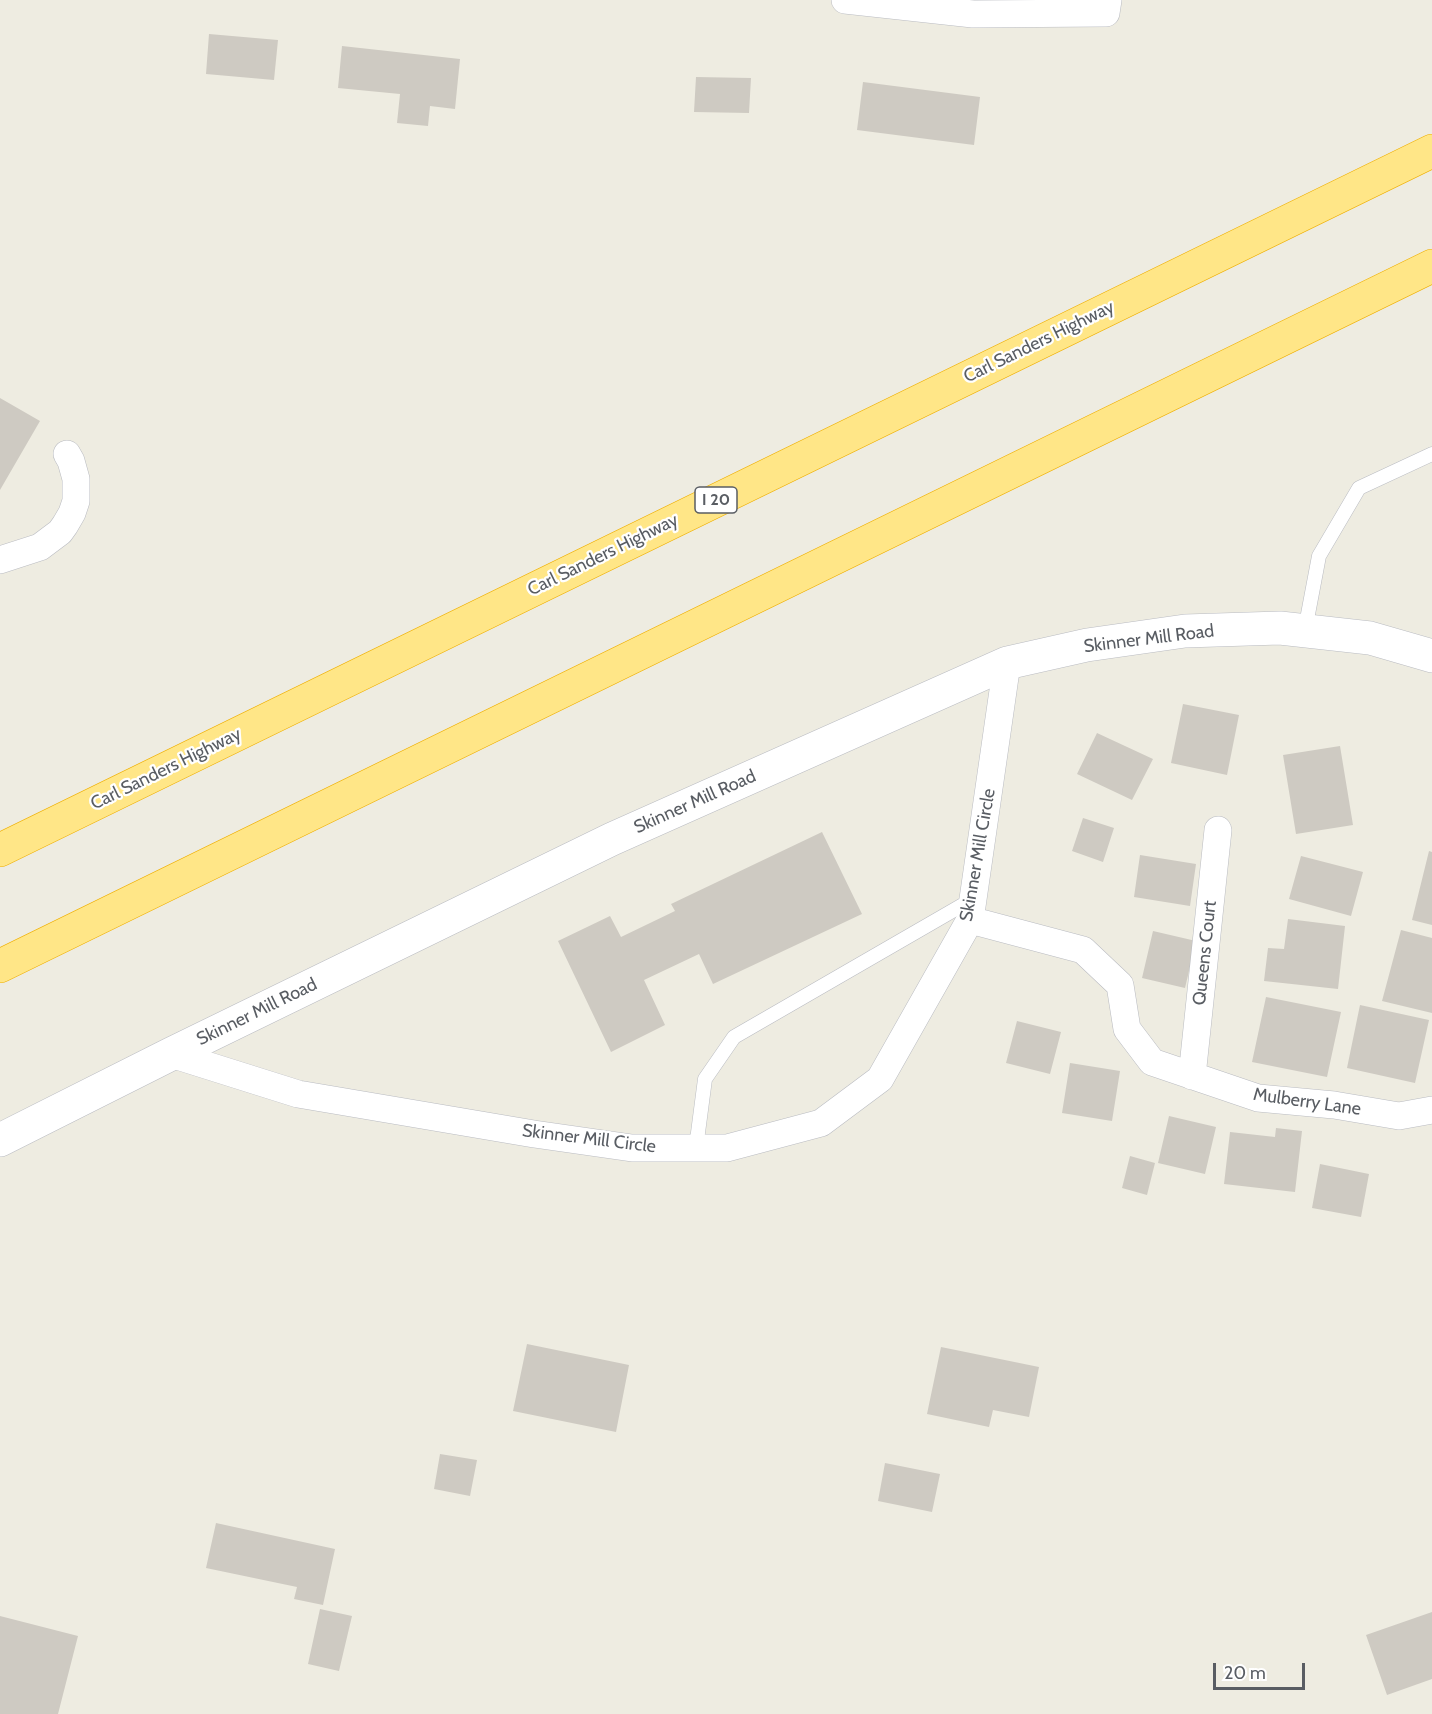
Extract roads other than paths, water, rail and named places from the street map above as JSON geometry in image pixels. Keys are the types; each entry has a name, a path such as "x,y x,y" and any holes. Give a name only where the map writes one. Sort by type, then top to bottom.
{"highway":[{"name":"Carl Sanders Highway","path":"0,850 1432,151"},
{"path":"0,966 1432,266"}],"street":[{"path":"845,0 973,14 1107,6"},
{"path":"0,560 39,547 60,532 65,525 76,501 76,479 68,454"},
{"name":"Skinner Mill Road","path":"0,1140 612,839 1007,663 1087,645 1185,631 1280,627 1370,638 1432,656"},
{"name":"Skinner Mill Circle","path":"171,1054 298,1094 534,1134 632,1148 727,1148 821,1123 880,1079 972,910 1007,663"},
{"name":"Queens Court","path":"1192,1076 1218,830"},
{"name":"Mulberry Lane","path":"972,910 1083,950 1119,986 1127,1029 1152,1062 1258,1098 1334,1105 1400,1116 1432,1110"}],"lane":[{"path":"1305,631 1319,556 1359,488 1432,454"},
{"path":"696,1148 705,1079 734,1037 972,910"}]}
